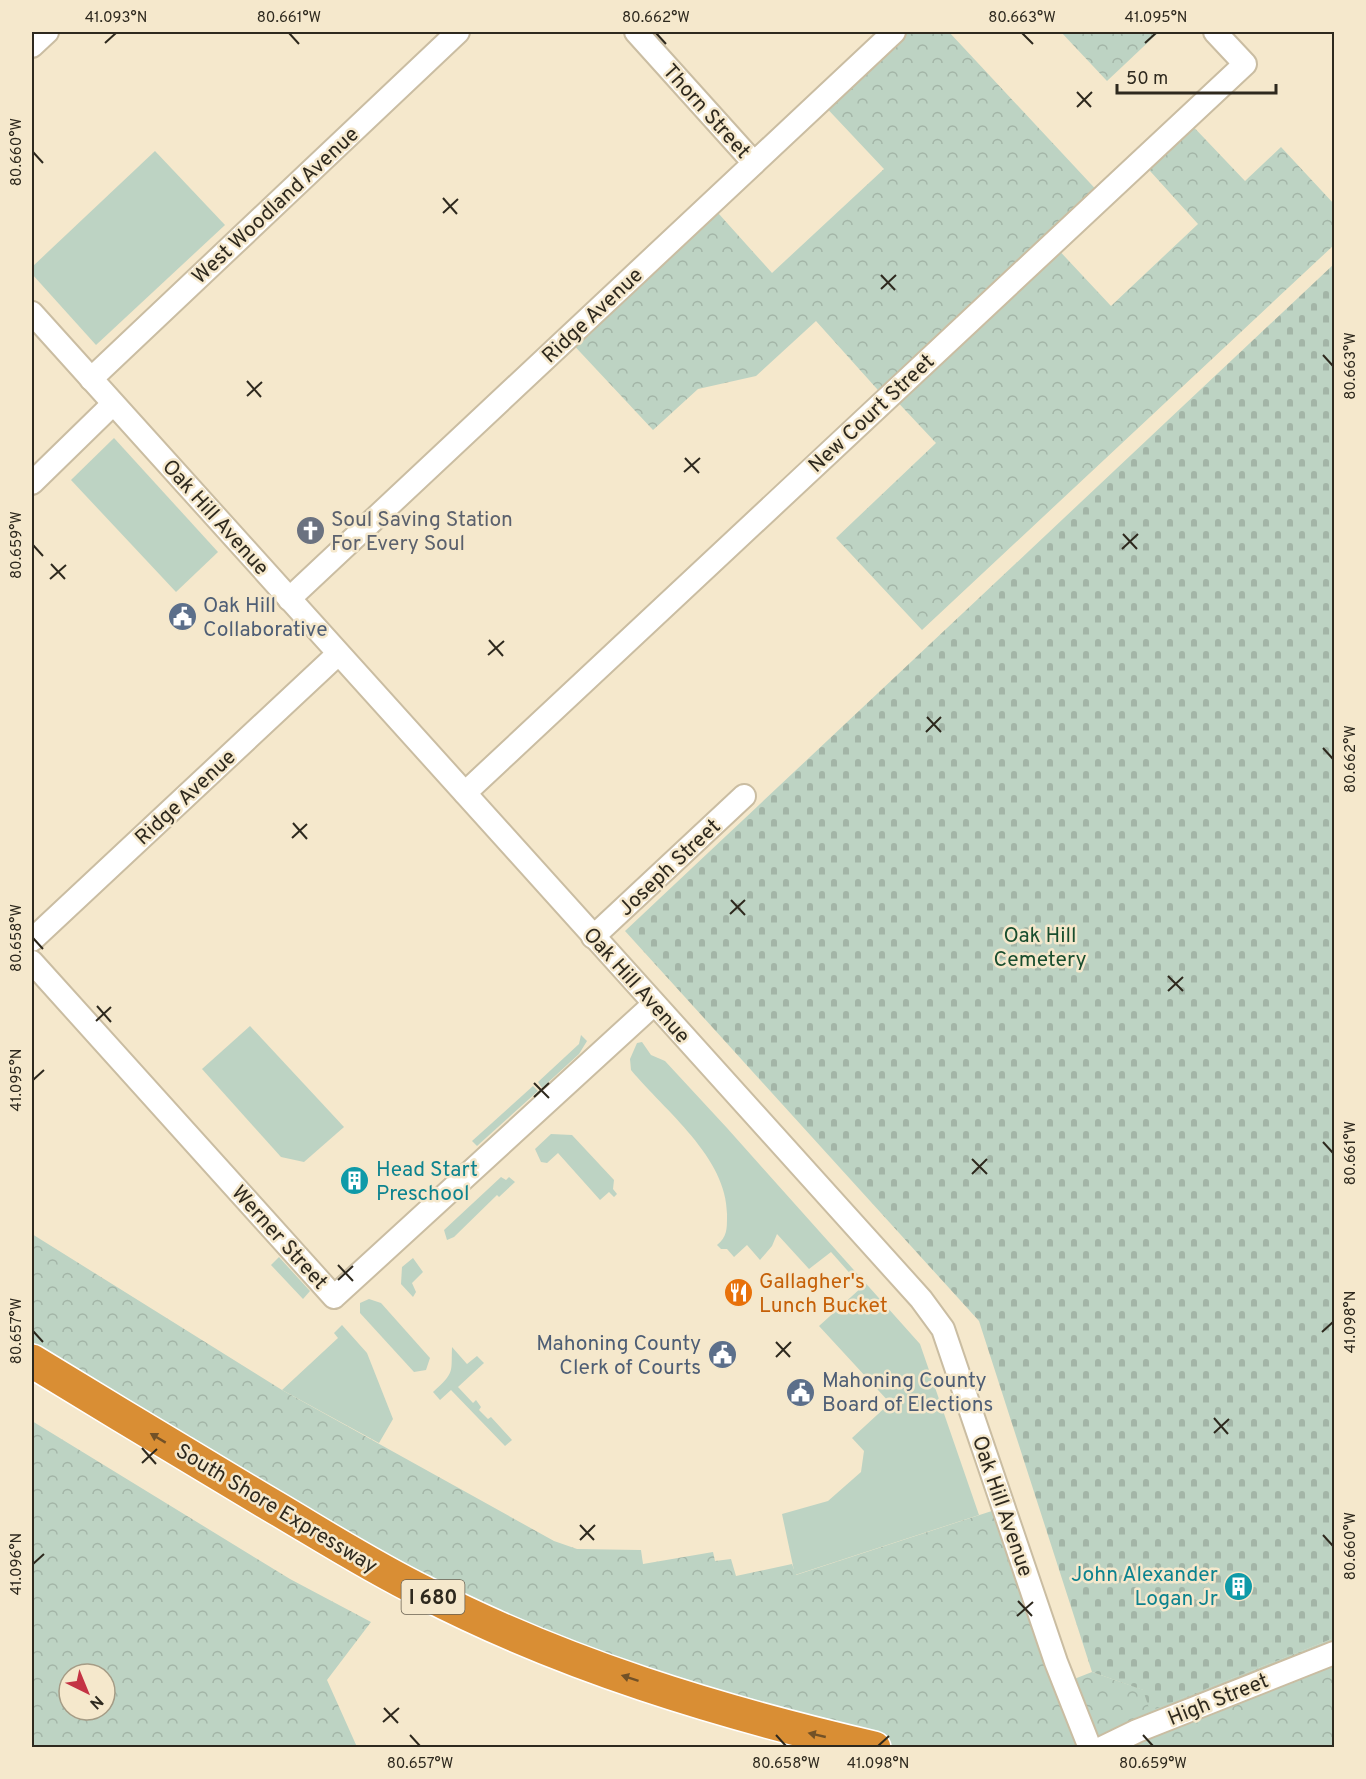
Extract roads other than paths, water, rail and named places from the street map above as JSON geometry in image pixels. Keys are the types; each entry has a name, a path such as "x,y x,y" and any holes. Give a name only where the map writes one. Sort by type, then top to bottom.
{"highway":[{"name":"South Shore Expressway","path":"32,1361 361,1559 424,1593 497,1627 603,1670 727,1711 874,1748"}],"street":[{"path":"32,46 47,32"},
{"name":"West Woodland Avenue","path":"92,379 458,32"},
{"name":"Thorn Street","path":"636,32 754,163"},
{"name":"Ridge Avenue","path":"289,598 894,32"},
{"name":"New Court Street","path":"465,793 1245,64 1215,32"},
{"name":"Oak Hill Avenue","path":"32,313 921,1299 943,1329 1056,1662 1090,1748"},
{"path":"32,483 113,404"},
{"name":"Ridge Avenue","path":"32,940 338,654"},
{"name":"Joseph Street","path":"593,937 744,796"},
{"name":"Werner Street","path":"32,962 334,1297 654,1004"},
{"name":"High Street","path":"1102,1748 1137,1731 1335,1653"}],"place":[{"name":"Soul Saving Station For Every Soul","path":"310,531"},
{"name":"Oak Hill Collaborative","path":"182,617"},
{"name":"Head Start Preschool","path":"355,1181"},
{"name":"Gallagher's Lunch Bucket","path":"738,1293"},
{"name":"Mahoning County Clerk of Courts","path":"722,1355"},
{"name":"Mahoning County Board of Elections","path":"801,1392"},
{"name":"John Alexander Logan Jr","path":"1239,1586"}],"park label":[{"name":"Oak Hill Cemetery","path":"1040,947"}]}
